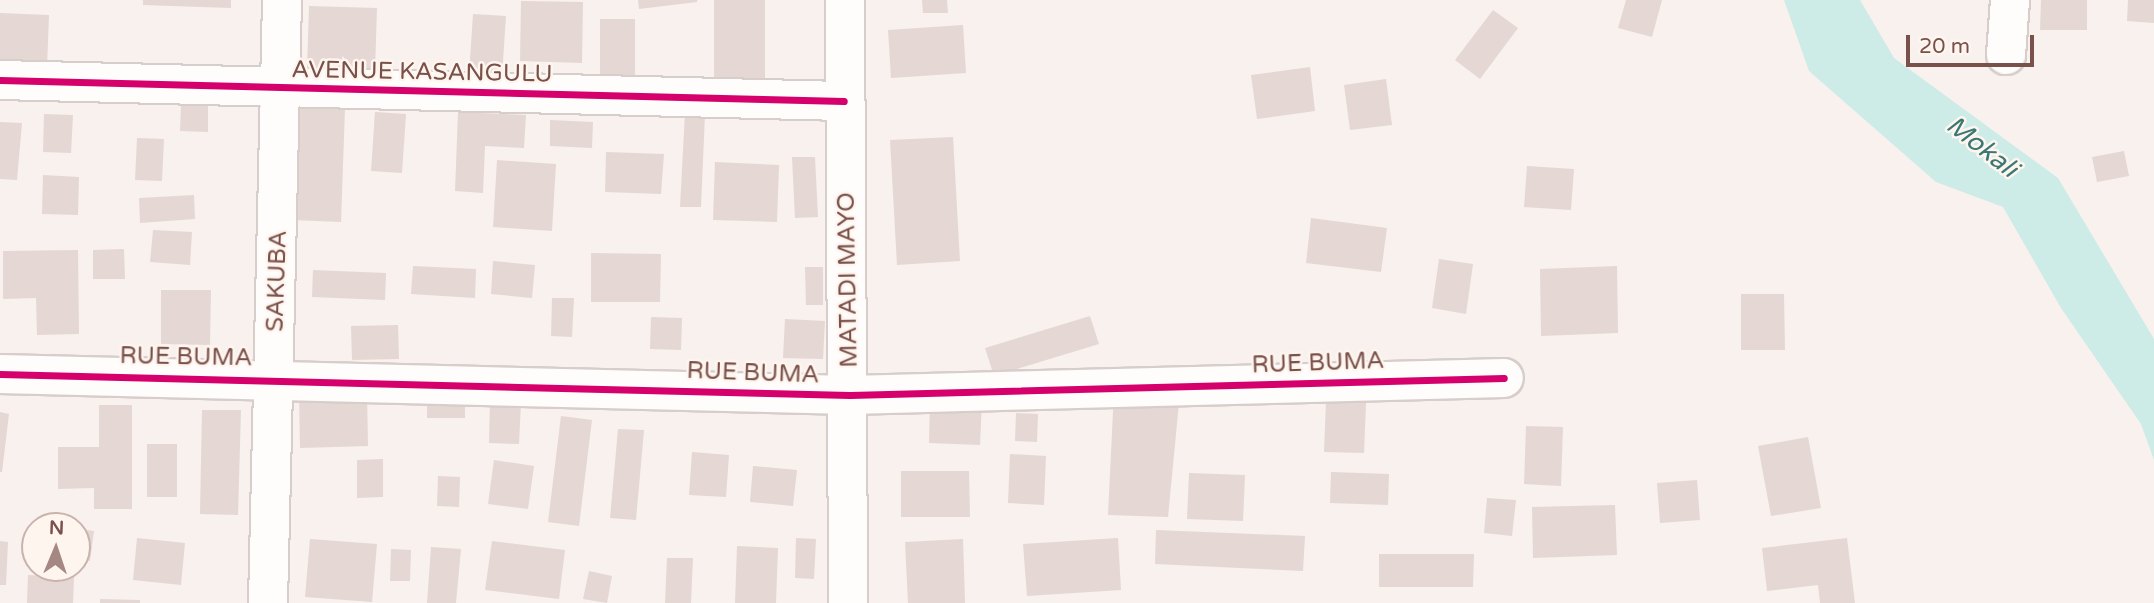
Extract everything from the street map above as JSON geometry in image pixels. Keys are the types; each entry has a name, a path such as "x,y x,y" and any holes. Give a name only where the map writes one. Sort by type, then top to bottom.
{"street":[{"name":"SAKUBA","path":"268,603 283,88 282,0"},
{"name":"MATADI MAYO","path":"845,0 844,101 850,395 848,603"},
{"path":"2006,55 2010,0"},
{"name":"AVENUE KASANGULU","path":"0,80 844,101"},
{"name":"RUE BUMA","path":"0,374 274,377 850,395 1504,378"}],"water":[{"name":"Mokali","path":"1784,0 1860,0 1894,58 2058,178 2154,339 2154,460 2141,424 2061,308 2003,207 1936,182 1809,71"}],"building":[{"path":"143,0 231,0 231,8 143,5"},
{"path":"638,0 697,0 697,2 639,9"},
{"path":"714,0 765,0 765,81 714,81"},
{"path":"922,0 947,0 948,13 923,13"},
{"path":"1626,0 1662,0 1652,37 1618,28"},
{"path":"2041,0 2087,0 2087,30 2040,30"},
{"path":"2128,0 2154,0 2154,23 2127,21"},
{"path":"521,1 583,2 582,63 520,61"},
{"path":"309,6 377,8 375,71 307,69"},
{"path":"1493,10 1518,28 1480,79 1455,60"},
{"path":"0,13 49,15 47,67 0,65"},
{"path":"473,14 506,16 502,76 469,74"},
{"path":"600,19 635,19 635,76 600,76"},
{"path":"963,25 966,73 891,78 888,30"},
{"path":"1310,67 1315,111 1257,119 1251,75"},
{"path":"1386,79 1392,125 1350,130 1344,85"},
{"path":"181,104 208,105 208,132 180,131"},
{"path":"295,107 345,108 341,222 291,220"},
{"path":"375,112 406,114 402,173 371,171"},
{"path":"458,112 526,115 524,148 485,146 483,193 455,191"},
{"path":"685,113 705,114 701,207 680,207"},
{"path":"44,114 73,115 71,153 43,152"},
{"path":"550,120 593,122 592,148 550,146"},
{"path":"0,122 22,123 17,180 0,179"},
{"path":"953,137 960,261 897,265 890,140"},
{"path":"137,138 164,139 162,181 135,180"},
{"path":"2124,151 2129,176 2097,182 2092,157"},
{"path":"606,152 664,154 661,194 605,192"},
{"path":"792,157 815,157 818,217 795,218"},
{"path":"497,160 556,164 552,231 493,227"},
{"path":"715,162 779,165 777,222 713,220"},
{"path":"1527,166 1574,169 1571,210 1524,207"},
{"path":"43,175 79,177 78,215 42,214"},
{"path":"194,195 195,219 140,223 139,198"},
{"path":"1311,218 1387,228 1381,272 1306,263"},
{"path":"153,230 192,232 190,265 150,262"},
{"path":"124,249 125,279 93,279 93,250"},
{"path":"78,250 79,334 37,335 36,298 3,299 3,251"},
{"path":"591,253 661,254 660,302 591,302"},
{"path":"1439,259 1473,264 1466,314 1432,308"},
{"path":"493,261 535,265 532,298 491,294"},
{"path":"413,266 476,269 475,298 411,294"},
{"path":"1617,266 1618,333 1541,336 1540,269"},
{"path":"805,267 823,267 823,305 806,305"},
{"path":"313,270 386,273 385,300 312,297"},
{"path":"161,290 211,290 210,345 161,344"},
{"path":"1741,294 1784,294 1785,350 1741,350"},
{"path":"552,298 574,298 572,337 551,336"},
{"path":"1090,316 1099,344 994,376 985,348"},
{"path":"651,317 682,318 681,350 650,349"},
{"path":"785,319 825,321 823,359 783,358"},
{"path":"398,325 399,359 352,360 351,326"},
{"path":"1114,391 1179,403 1168,517 1108,515"},
{"path":"367,393 368,446 300,448 299,395"},
{"path":"930,400 982,401 980,445 929,443"},
{"path":"427,401 465,401 465,418 427,418"},
{"path":"490,401 521,402 519,444 489,443"},
{"path":"1326,401 1366,403 1364,453 1324,452"},
{"path":"99,405 132,405 132,509 94,509 94,488 58,489 58,447 99,447"},
{"path":"202,410 241,410 238,515 200,514"},
{"path":"0,412 9,414 2,472 0,472"},
{"path":"1016,413 1038,414 1037,442 1015,441"},
{"path":"561,416 592,420 579,526 548,522"},
{"path":"1526,426 1563,427 1561,486 1524,484"},
{"path":"618,429 644,430 636,520 610,518"},
{"path":"1808,437 1821,508 1771,516 1758,446"},
{"path":"147,444 177,444 177,497 147,497"},
{"path":"692,452 729,455 726,497 689,495"},
{"path":"1010,454 1046,456 1044,505 1008,503"},
{"path":"383,459 383,497 357,498 357,460"},
{"path":"494,460 534,466 528,509 488,504"},
{"path":"753,466 797,470 793,506 750,502"},
{"path":"901,471 969,471 970,517 901,517"},
{"path":"1331,472 1389,474 1388,505 1330,503"},
{"path":"1189,473 1245,475 1243,521 1187,519"},
{"path":"438,476 460,477 459,507 437,506"},
{"path":"1697,480 1700,520 1660,523 1657,483"},
{"path":"1487,498 1516,500 1512,536 1484,533"},
{"path":"1615,505 1617,555 1533,558 1532,507"},
{"path":"1156,530 1305,536 1303,571 1155,564"},
{"path":"91,531 94,531 91,554"},
{"path":"137,538 185,543 181,585 133,580"},
{"path":"796,538 816,539 814,579 795,578"},
{"path":"1118,538 1121,590 1027,596 1023,544"},
{"path":"1847,538 1855,603 1820,603 1818,585 1767,591 1762,548"},
{"path":"310,539 377,544 372,602 305,597"},
{"path":"963,539 965,603 908,603 905,542"},
{"path":"0,541 8,542 6,585 0,585"},
{"path":"492,541 565,550 559,599 485,590"},
{"path":"737,546 778,548 776,603 735,603"},
{"path":"431,547 461,549 456,603 427,603"},
{"path":"391,549 411,550 410,581 390,581"},
{"path":"1379,554 1474,554 1473,587 1379,587"},
{"path":"667,558 693,558 691,603 665,603"},
{"path":"589,571 612,576 607,603 583,599"},
{"path":"28,582 74,582 73,603 27,603"},
{"path":"100,599 140,600 140,603 100,603"}],"cycle path":[{"path":"0,80 844,101"},
{"path":"0,374 850,395 1504,378"}]}
